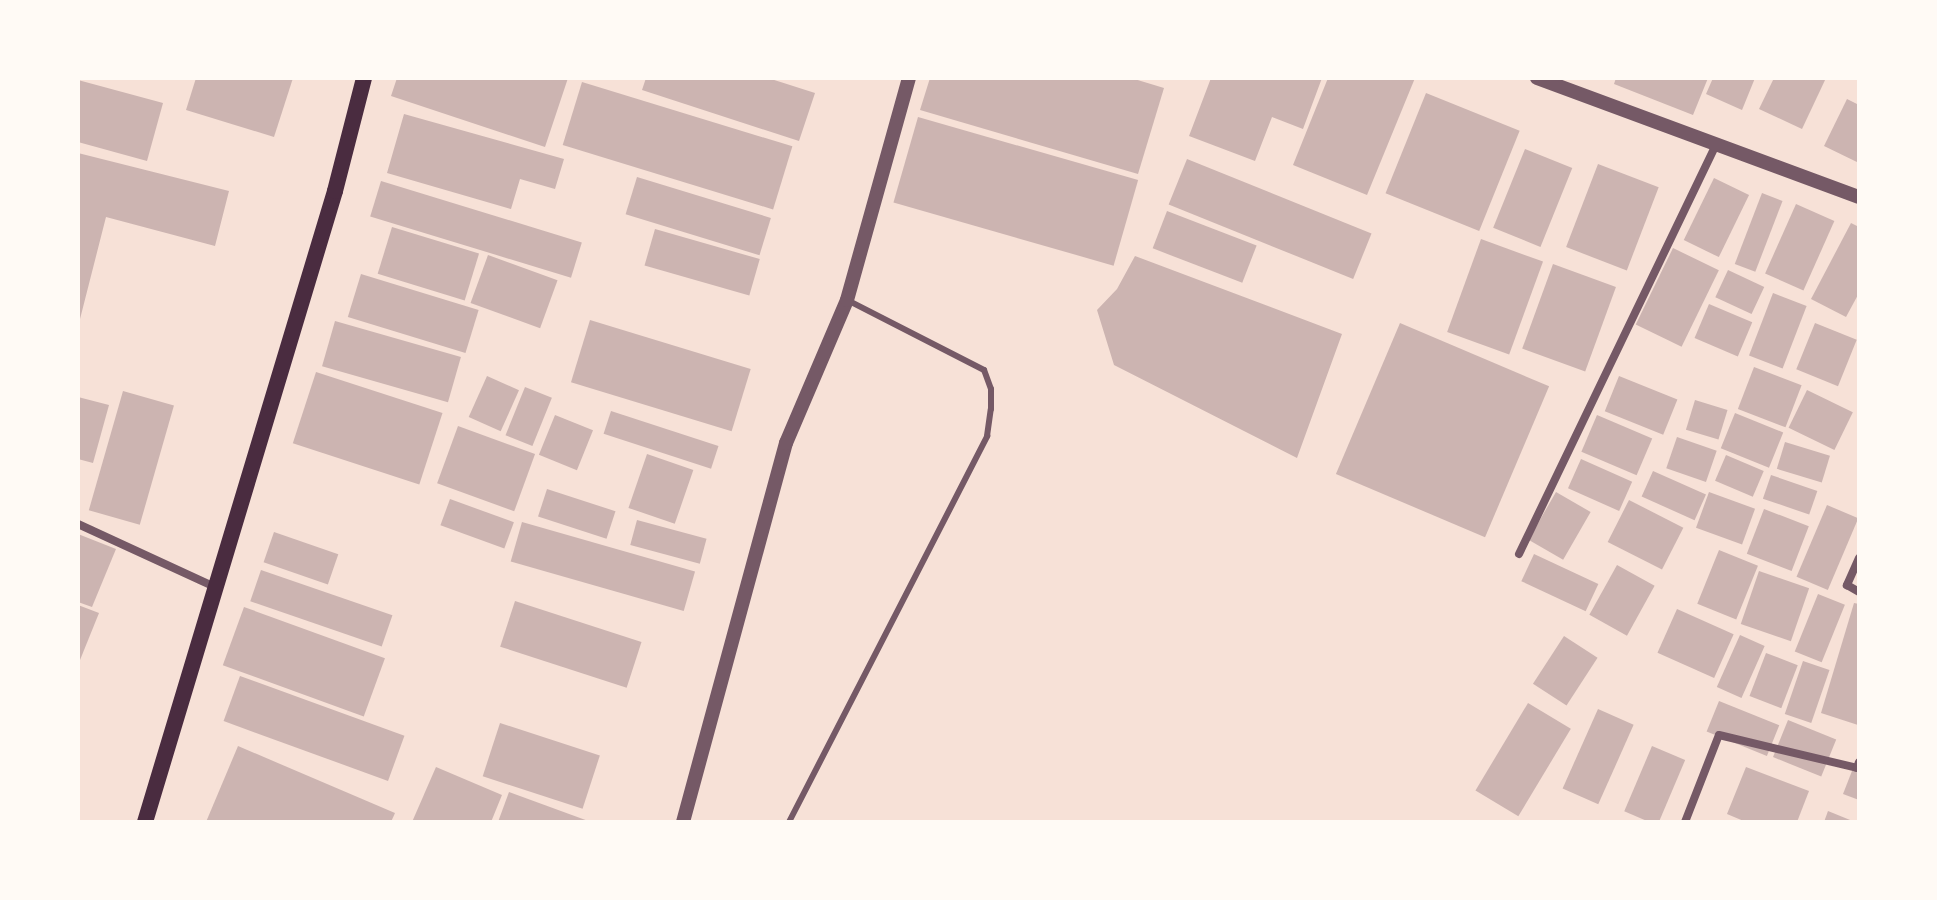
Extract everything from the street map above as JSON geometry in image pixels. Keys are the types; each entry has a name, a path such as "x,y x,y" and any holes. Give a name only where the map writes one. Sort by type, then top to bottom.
{"main road":[{"path":"145,822 335,191 364,78"}],"street":[{"path":"683,822 786,443 847,300 909,78"},
{"path":"1537,78 1859,197"},
{"path":"1519,554 1717,143"},
{"path":"78,524 215,587"},
{"path":"1859,558 1847,585 1859,592"},
{"path":"1685,822 1719,735 1857,768 1859,762"}],"lane":[{"path":"789,822 987,436 991,409 991,389 984,370 847,300"}],"building":[{"path":"196,78 293,78 274,137 186,110"},
{"path":"397,78 568,78 545,147 391,96"},
{"path":"646,78 768,78 815,93 799,141 642,90"},
{"path":"930,78 1131,78 1164,88 1138,174 920,110"},
{"path":"1211,78 1322,78 1303,129 1272,117 1255,161 1189,136"},
{"path":"1328,78 1415,78 1367,195 1293,165"},
{"path":"1616,78 1708,78 1693,115 1614,84"},
{"path":"1713,78 1755,78 1742,110 1706,94"},
{"path":"1774,78 1826,78 1802,129 1759,109"},
{"path":"78,80 163,103 147,161 78,142"},
{"path":"582,82 792,146 773,209 563,145"},
{"path":"1426,93 1520,131 1479,231 1386,193"},
{"path":"1847,99 1859,105 1859,163 1824,146"},
{"path":"404,114 564,159 555,189 520,179 511,209 387,173"},
{"path":"918,117 1138,180 1114,266 893,203"},
{"path":"1525,149 1572,168 1540,247 1493,228"},
{"path":"78,153 229,191 215,246 106,217 79,323"},
{"path":"1187,159 1372,234 1353,279 1169,204"},
{"path":"1598,164 1659,187 1627,270 1566,247"},
{"path":"637,177 771,218 759,255 626,214"},
{"path":"1714,178 1749,195 1719,257 1684,240"},
{"path":"381,181 582,242 571,278 370,216"},
{"path":"1762,193 1783,201 1755,272 1735,264"},
{"path":"1796,204 1834,221 1803,291 1765,273"},
{"path":"1167,211 1257,245 1242,283 1153,248"},
{"path":"1851,223 1859,227 1859,293 1846,317 1811,299"},
{"path":"392,227 479,254 465,300 378,274"},
{"path":"655,229 760,259 749,296 645,266"},
{"path":"1481,239 1543,262 1509,355 1447,332"},
{"path":"1673,248 1719,270 1682,347 1636,324"},
{"path":"488,255 558,280 540,328 471,303"},
{"path":"1135,256 1342,334 1297,458 1114,365 1097,310 1117,289"},
{"path":"1553,264 1616,287 1585,371 1522,349"},
{"path":"1728,270 1764,287 1752,314 1715,297"},
{"path":"361,274 479,310 465,353 348,317"},
{"path":"1773,293 1807,306 1783,368 1749,356"},
{"path":"1709,304 1752,322 1738,356 1695,338"},
{"path":"590,320 751,369 732,431 571,382"},
{"path":"335,321 461,357 448,402 322,366"},
{"path":"1400,323 1549,386 1485,537 1336,474"},
{"path":"1815,323 1857,340 1838,386 1796,369"},
{"path":"1754,367 1802,385 1785,427 1738,409"},
{"path":"316,372 442,413 419,484 293,443"},
{"path":"487,376 519,390 501,431 469,417"},
{"path":"1619,376 1677,400 1663,435 1605,411"},
{"path":"525,387 552,398 532,446 506,435"},
{"path":"1807,390 1853,412 1834,450 1789,428"},
{"path":"123,391 174,406 140,525 89,510"},
{"path":"78,397 109,405 93,463 78,459"},
{"path":"1695,400 1728,410 1718,440 1686,430"},
{"path":"611,411 718,446 711,469 604,434"},
{"path":"1735,413 1783,432 1769,468 1721,448"},
{"path":"555,415 593,430 577,470 539,455"},
{"path":"1597,415 1652,438 1637,475 1581,452"},
{"path":"458,426 535,454 514,511 437,483"},
{"path":"1677,437 1717,451 1706,482 1666,468"},
{"path":"1785,442 1830,456 1822,483 1777,469"},
{"path":"647,454 693,470 675,524 628,508"},
{"path":"1726,455 1764,471 1753,497 1715,481"},
{"path":"1581,459 1632,482 1619,511 1568,488"},
{"path":"1653,471 1706,495 1695,520 1642,497"},
{"path":"1771,475 1817,491 1809,515 1763,499"},
{"path":"547,489 615,511 607,539 538,517"},
{"path":"1556,492 1591,512 1563,560 1528,540"},
{"path":"1709,492 1755,509 1742,544 1696,528"},
{"path":"450,499 514,522 504,549 440,525"},
{"path":"1629,500 1683,528 1662,570 1608,542"},
{"path":"1827,505 1858,518 1828,590 1797,577"},
{"path":"1764,509 1809,526 1792,571 1747,554"},
{"path":"637,520 707,539 700,564 630,545"},
{"path":"522,522 695,572 684,611 511,561"},
{"path":"274,532 338,554 328,584 264,562"},
{"path":"78,534 116,549 92,607 78,602"},
{"path":"1719,550 1758,566 1736,620 1697,604"},
{"path":"1534,554 1598,584 1586,611 1521,581"},
{"path":"1617,565 1655,586 1627,636 1589,615"},
{"path":"261,570 392,615 382,646 250,601"},
{"path":"1759,571 1809,588 1791,641 1741,624"},
{"path":"1818,594 1845,605 1822,662 1795,651"},
{"path":"515,601 641,642 627,688 500,647"},
{"path":"1854,603 1859,604 1858,725 1821,713"},
{"path":"78,605 99,613 78,665"},
{"path":"244,607 385,658 364,717 223,665"},
{"path":"1677,609 1734,634 1714,678 1657,653"},
{"path":"1740,635 1765,646 1741,698 1717,687"},
{"path":"1564,636 1598,658 1567,706 1533,684"},
{"path":"1766,653 1798,665 1781,708 1750,696"},
{"path":"1803,661 1829,670 1811,723 1785,714"},
{"path":"240,676 404,736 388,781 224,721"},
{"path":"1719,701 1779,725 1767,756 1707,732"},
{"path":"1528,703 1571,729 1518,816 1475,790"},
{"path":"1598,709 1634,725 1598,804 1563,788"},
{"path":"1788,720 1836,739 1821,777 1773,757"},
{"path":"500,723 600,755 583,809 483,776"},
{"path":"238,746 395,813 391,822 206,822"},
{"path":"1652,746 1685,760 1659,822 1649,822 1624,811"},
{"path":"1859,753 1859,800 1843,794"},
{"path":"436,767 502,795 491,822 412,822"},
{"path":"1746,767 1809,791 1797,822 1746,822 1727,814"},
{"path":"509,792 591,822 498,822"},
{"path":"1828,811 1855,822 1824,822"}]}
